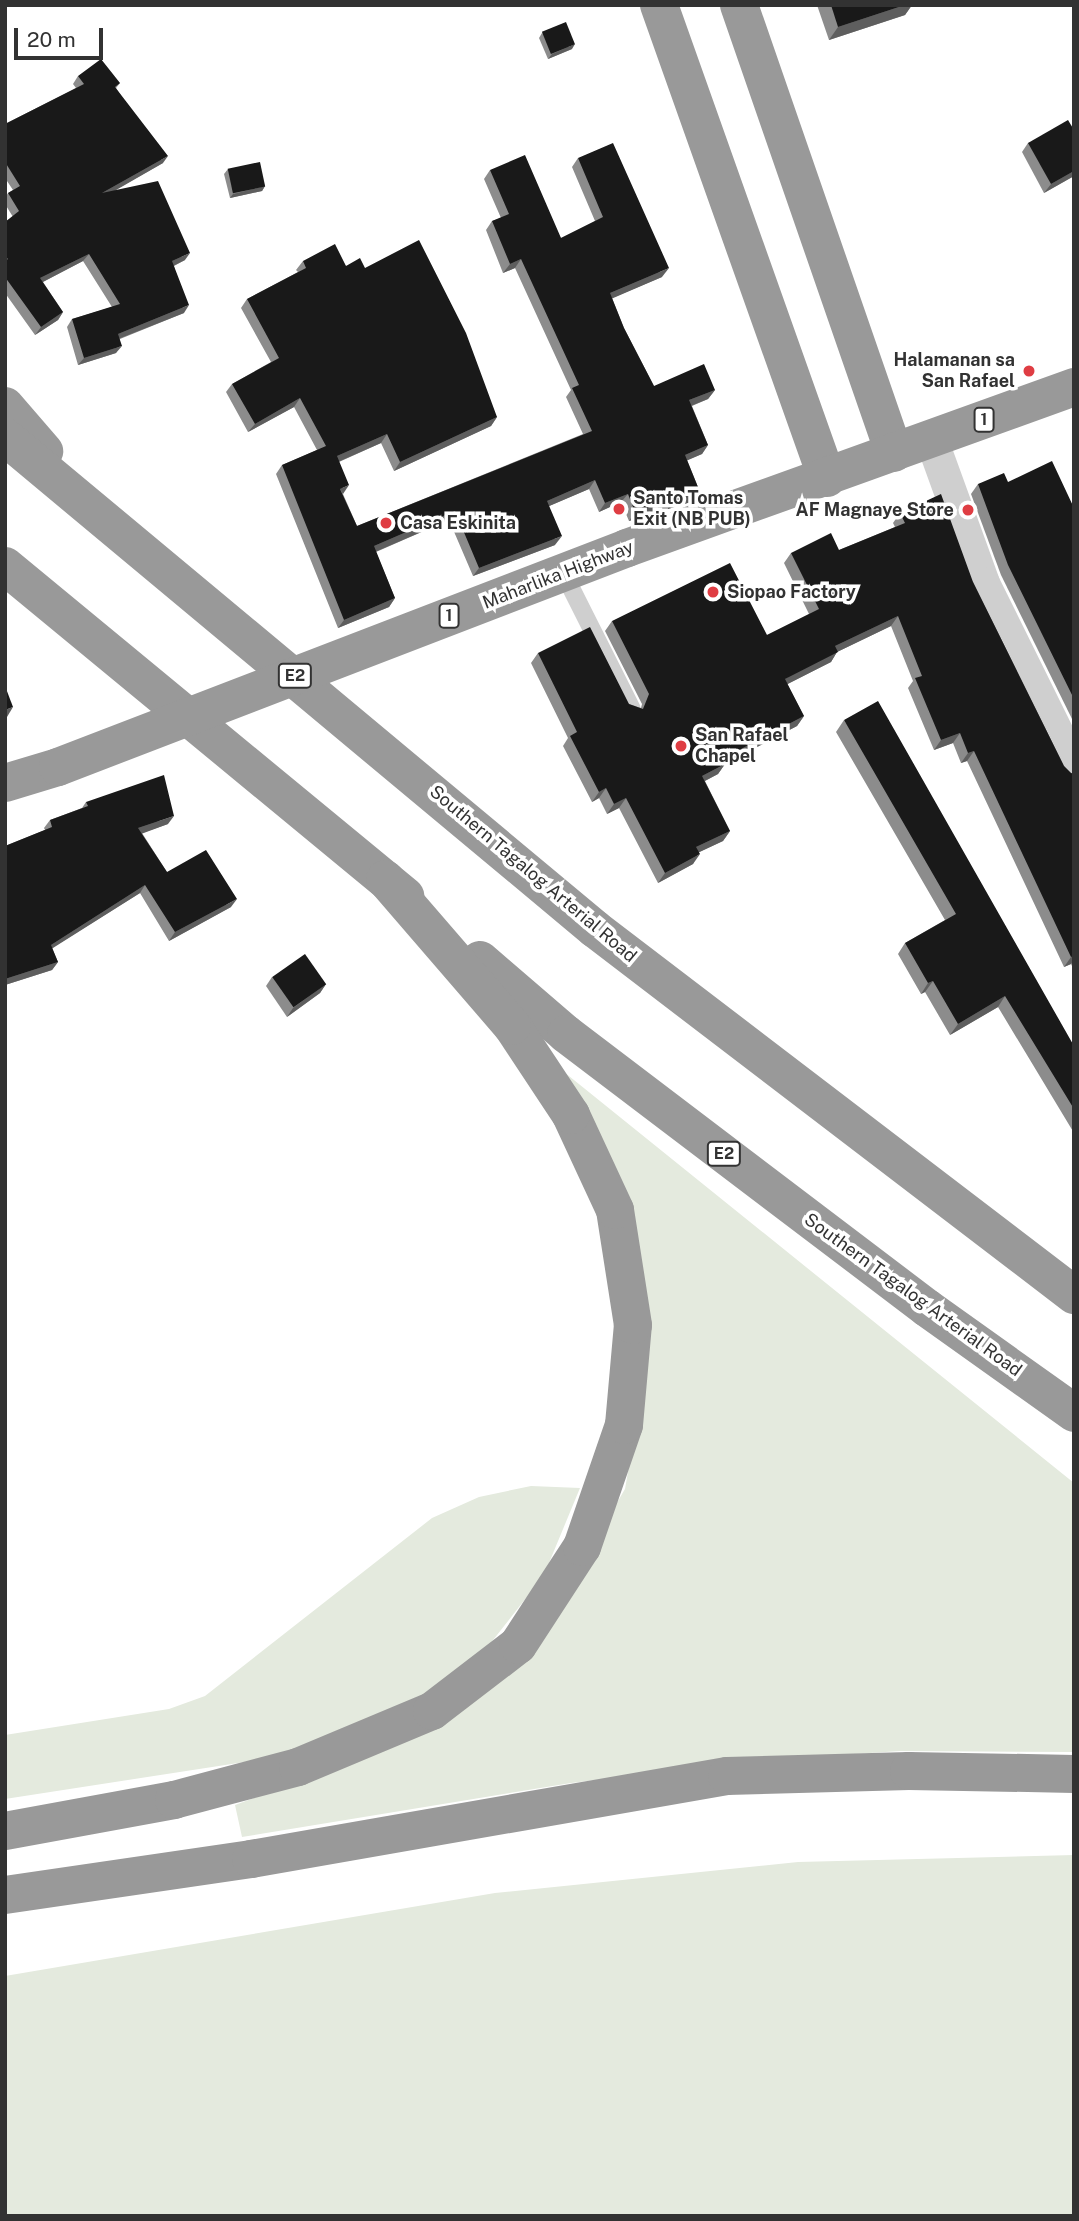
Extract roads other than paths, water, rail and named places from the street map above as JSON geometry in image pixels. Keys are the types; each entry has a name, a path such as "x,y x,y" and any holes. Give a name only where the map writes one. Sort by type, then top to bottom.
{"highway":[{"path":"659,5 827,478"},
{"path":"739,5 894,453"},
{"name":"Maharlika Highway","path":"5,783 58,767 563,572 1074,387"},
{"path":"5,405 97,514"},
{"name":"Southern Tagalog Arterial Road","path":"5,437 595,929 1074,1295"},
{"name":"Southern Tagalog Arterial Road","path":"5,566 95,635 566,1034 927,1308 1074,1413"},
{"path":"5,1831 174,1800 298,1767 432,1710 518,1645 582,1547 624,1424 633,1325 615,1210 571,1115 512,1026 385,880"},
{"path":"5,1895 251,1859 727,1776 909,1771 1074,1774"}],"street":[{"path":"931,439 983,583 1074,767"}],"lane":[{"path":"563,572 632,709"}],"place":[{"name":"Halamanan sa San Rafael","path":"1029,371"},
{"name":"Santo Tomas Exit (NB PUB)","path":"619,509"},
{"name":"AF Magnaye Store","path":"968,510"},
{"name":"Casa Eskinita","path":"386,523"},
{"name":"Siopao Factory","path":"713,592"},
{"name":"San Rafael Chapel","path":"681,746"}]}
